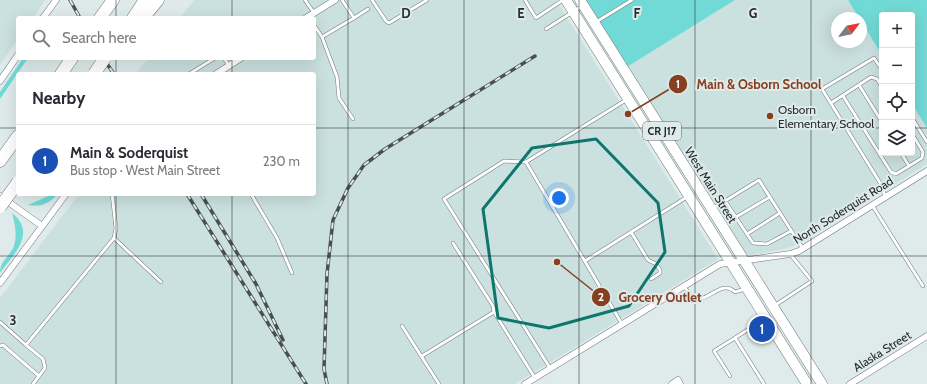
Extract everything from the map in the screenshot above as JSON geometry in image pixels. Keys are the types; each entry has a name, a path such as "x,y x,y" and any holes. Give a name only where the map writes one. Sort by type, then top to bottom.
{"highway":[{"path":"101,16 113,0"},
{"path":"134,16 145,0"},
{"path":"145,16 158,0"},
{"path":"62,72 71,60"},
{"path":"95,72 104,60"},
{"path":"0,161 16,139"},
{"path":"0,207 16,185"}],"main road":[{"name":"West Main Street","path":"565,0 807,384"},
{"name":"West Main Street","path":"582,3 822,384"}],"street":[{"path":"44,16 56,0"},
{"path":"311,16 335,0"},
{"path":"0,81 16,58"},
{"path":"219,72 238,60"},
{"name":"North Soderquist Road","path":"525,384 720,264 790,254 803,249 927,171"},
{"path":"0,196 42,226"},
{"path":"0,283 64,196"},
{"name":"Alaska Street","path":"850,384 927,336"},
{"path":"672,384 679,382"}],"lane":[{"path":"305,0 309,16"},
{"path":"342,0 354,18"},
{"path":"372,0 386,21 389,23 427,0"},
{"path":"525,0 536,18 565,0"},
{"path":"595,24 632,0"},
{"path":"546,29 573,12 582,3"},
{"path":"322,38 368,9"},
{"path":"316,29 322,38 337,77 339,98 353,119"},
{"path":"879,66 874,58 822,89 882,186 885,197"},
{"path":"192,72 212,60"},
{"path":"225,60 229,66"},
{"path":"831,103 871,77 877,79 880,84"},
{"path":"859,85 881,120"},
{"path":"843,96 890,172 896,174 922,158 923,152 915,138"},
{"path":"550,368 444,199 504,161 526,162 628,99"},
{"path":"913,120 926,141 919,144"},
{"path":"903,156 909,166"},
{"path":"526,162 622,324"},
{"path":"711,210 759,180 803,249"},
{"path":"26,345 114,238 116,228 112,196"},
{"path":"252,196 277,238 292,274"},
{"path":"585,261 688,196"},
{"path":"736,217 770,197"},
{"path":"725,201 753,243 767,244 791,231"},
{"path":"872,205 923,286"},
{"path":"747,234 780,213"},
{"path":"631,232 648,260 656,264 660,270 660,273 651,279"},
{"path":"114,238 161,282"},
{"path":"453,242 535,378"},
{"path":"773,307 812,281 790,254"},
{"path":"684,286 690,295 700,299 725,287 737,292 746,288"},
{"path":"422,356 494,312"},
{"path":"730,376 714,351 766,318"},
{"path":"0,322 42,359 45,368 33,384"},
{"path":"402,326 439,384"},
{"path":"735,338 764,384"},
{"path":"0,346 3,345 39,376"}],"highlighted area":[{"path":"596,139 658,203 665,252 629,306 549,328 498,318 483,209 532,148"}],"shaded area":[{"path":"0,0 45,0 34,16 16,16 16,42 0,65"},
{"path":"194,0 556,0 718,259 515,384 0,384 0,298 77,196 316,196 316,72 138,72 146,60 316,60 316,16 182,16"},
{"path":"585,0 735,0 627,67"},
{"name":"Osborn Elementary School","path":"735,0 848,0 855,12 831,12 831,48 867,48 867,31 879,50 879,156 915,156 915,109 927,128 927,164 804,242 785,249 751,255 743,253 627,67"},
{"path":"848,0 927,0 927,128 915,109 915,12 879,12 879,50 867,31 867,12 855,12"},
{"path":"22,60 27,60 18,72 16,72 16,76 0,99 0,92"},
{"path":"48,196 56,196 44,204 37,206 28,205"},
{"path":"12,213 23,228 23,236 17,251 0,273 1,265 15,244 16,230"}],"railway":[{"path":"70,0 79,16"},
{"path":"327,384 324,369 327,274 333,220 348,188 364,165 385,149 535,56"},
{"path":"104,60 113,72"},
{"path":"188,196 306,384"},
{"path":"202,196 256,284 283,340"}],"place":[{"name":"Main & Osborn School","path":"628,114"},
{"name":"Osborn Elementary School","path":"770,116"},
{"name":"Grocery Outlet","path":"557,262"},
{"name":"Main & Soderquist","path":"762,329"}]}
